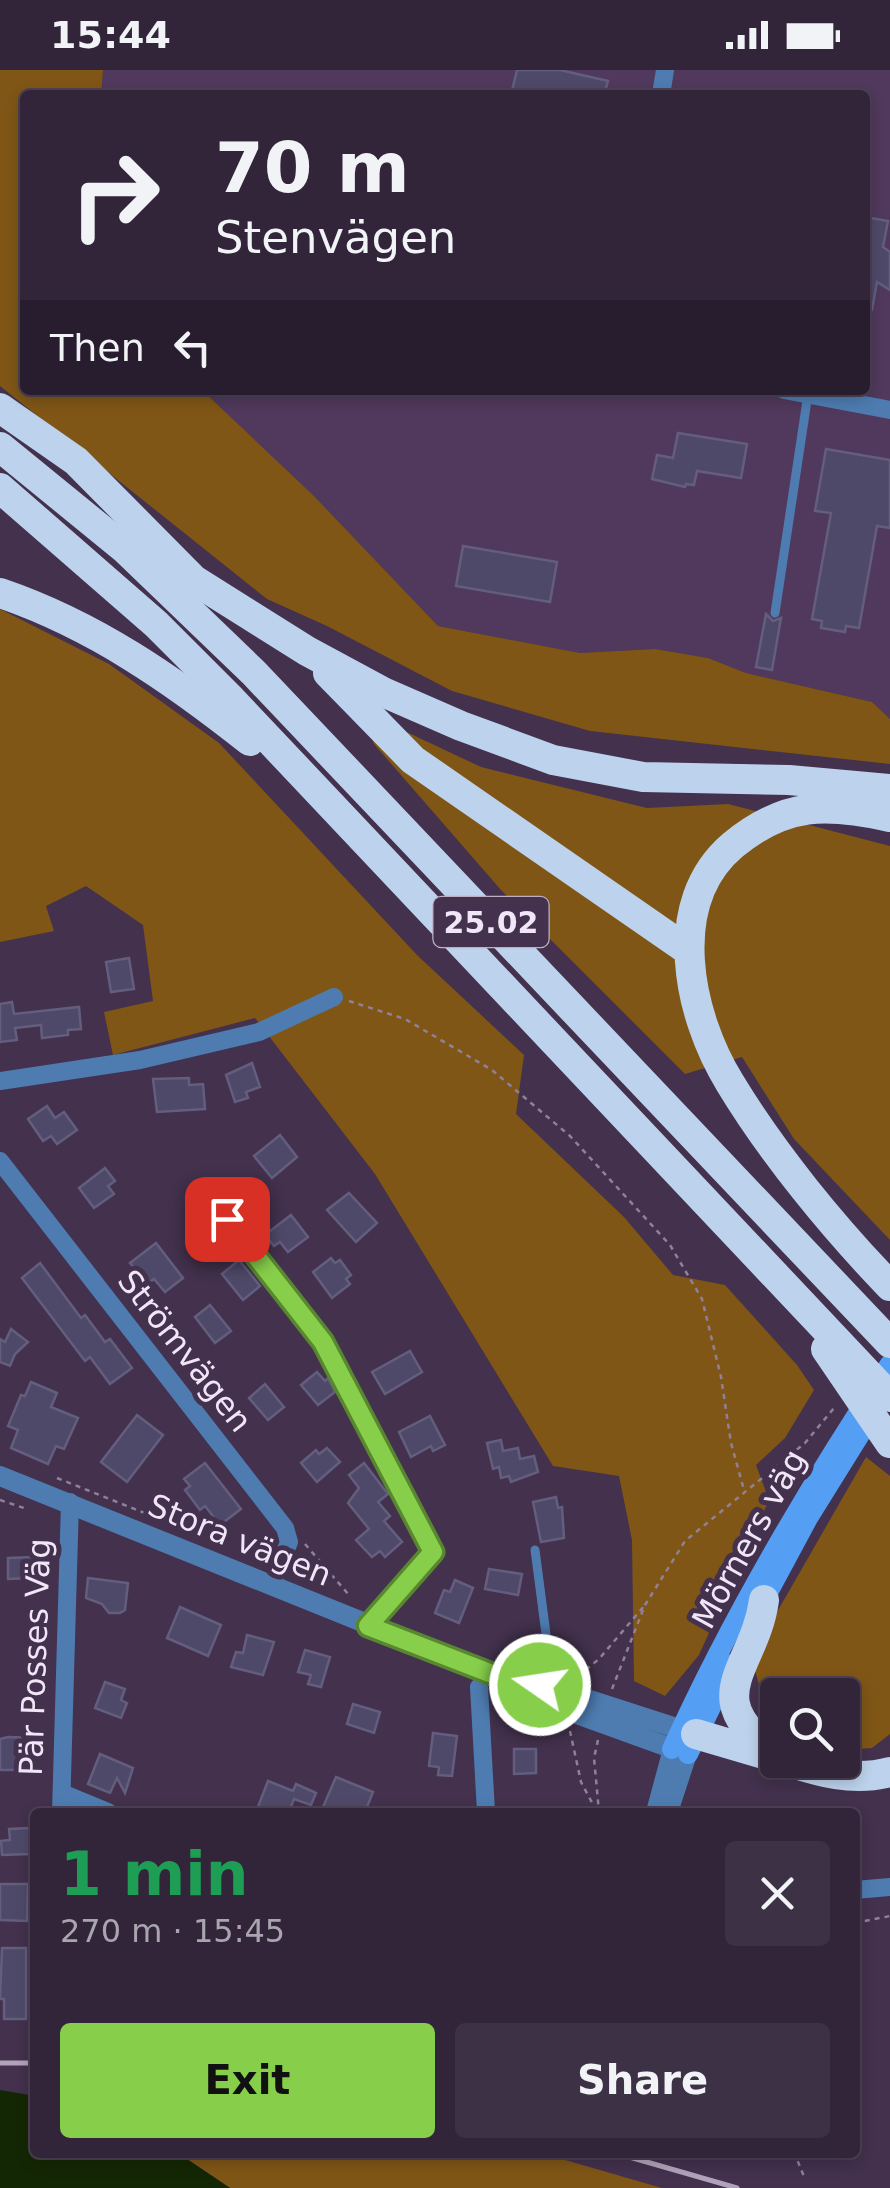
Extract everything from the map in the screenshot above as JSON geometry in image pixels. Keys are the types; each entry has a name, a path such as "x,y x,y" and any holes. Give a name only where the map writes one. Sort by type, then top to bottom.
{"highway":[{"path":"0,408 76,461 194,580 307,651 398,699 474,732 553,760 643,776 789,780 890,789"},
{"name":"25.02","path":"0,446 124,548 295,716 890,1343"},
{"name":"25.02","path":"0,488 156,624 782,1279 815,1320 890,1393"},
{"path":"0,594 67,619 145,664 221,718 348,822"},
{"path":"307,651 413,760 688,951"},
{"path":"890,817 826,808 791,812 759,824 720,856 701,886 692,914 688,951 707,1035 728,1082 783,1160 890,1286"},
{"path":"782,1279 890,1444"},
{"path":"760,1740 746,1728 734,1698 738,1672 762,1615 764,1600"},
{"path":"684,1742 760,1755"},
{"path":"860,1775 890,1772"}],"main road":[{"name":"Mörners väg","path":"684,1742 890,1364"},
{"name":"Mörners väg","path":"684,1742 744,1602 803,1498 856,1428 890,1393"}],"street":[{"path":"813,395 890,410"},
{"path":"0,1080 140,1060 259,1032 334,997"},
{"name":"Strömvägen","path":"0,1161 285,1528"},
{"path":"227,1219 323,1342 433,1552 368,1626"},
{"name":"Stora vägen","path":"0,1476 69,1511 272,1585 513,1682 540,1685 684,1742"},
{"name":"Pär Posses Väg","path":"61,1808 69,1511"},
{"path":"272,1585 289,1542 285,1528"},
{"name":"Stora vägen","path":"513,1682 519,1691 684,1742"},
{"path":"480,1687 486,1808"},
{"path":"657,1808 684,1742"},
{"path":"670,1808 684,1742"},
{"path":"62,1792 99,1808"},
{"path":"860,1890 890,1887"}],"lane":[{"path":"774,613 808,395"},
{"path":"535,1550 546,1634 540,1685"}],"path":[{"path":"334,997 405,1019 492,1070 570,1136 670,1245 702,1299 744,1490"},
{"path":"574,1678 598,1660 645,1605 685,1541 805,1444 830,1415"},
{"path":"0,1500 69,1511"},
{"path":"285,1528 306,1545 356,1604"},
{"path":"610,1695 645,1605"},
{"path":"570,1721 573,1759 596,1808"},
{"path":"598,1738 594,1758 598,1808"},
{"path":"860,1922 890,1916"},
{"path":"796,2158 805,2179"}],"shaded area":[{"path":"0,70 103,70 101,90 20,90 20,395 207,395 314,496 438,626 580,653 655,649 708,658 746,673 872,702 890,719 890,764 590,731 452,691 267,599 0,386"},
{"path":"103,70 890,70 890,719 872,702 746,673 708,658 655,649 580,653 438,626 314,496 207,395 870,395 870,90 101,90"},
{"path":"0,609 109,664 219,743 417,955 524,1055 516,1114 624,1217 673,1275 725,1285 797,1365 814,1390 785,1438 756,1465 769,1500 699,1655 665,1696 634,1681 632,1540 619,1476 553,1466 375,1174 255,1018 113,1055 104,1012 153,1001 143,925 86,886 46,906 54,931 0,942"},
{"path":"362,711 481,767 647,808 728,804 890,846 890,1240 794,1139 742,1057 685,1074 501,890 374,744"},
{"path":"866,1457 890,1476 890,1734 872,1748 860,1749 860,1678 760,1678 760,1688 754,1667 777,1612"},
{"path":"0,2090 30,2095 30,2158 185,2158 230,2188 0,2188"},
{"path":"185,2158 558,2158 662,2188 230,2188"}],"building":[{"path":"517,70 560,70 608,81 605,90 512,90"},
{"path":"870,218 888,221 883,247 890,252 890,290 877,282 872,310"},
{"path":"678,433 747,444 741,478 697,471 694,485 685,487 652,479 657,455 673,458"},
{"path":"826,449 890,460 890,528 877,526 859,628 846,626 845,632 821,628 822,621 812,619 831,513 815,511"},
{"path":"463,546 557,562 550,602 456,586"},
{"path":"766,614 773,621 781,618 772,670 756,667"},
{"path":"129,958 134,989 111,992 106,962"},
{"path":"12,1002 14,1014 79,1007 81,1029 42,1038 41,1025 15,1028 17,1040 0,1042 0,1004"},
{"path":"252,1063 260,1087 246,1092 248,1098 235,1102 226,1075"},
{"path":"189,1078 189,1085 203,1084 205,1109 157,1112 153,1079"},
{"path":"47,1106 55,1118 64,1112 77,1130 57,1144 51,1136 43,1141 28,1119"},
{"path":"280,1135 297,1157 272,1178 254,1156"},
{"path":"105,1168 115,1181 108,1186 114,1194 94,1208 79,1188"},
{"path":"349,1193 377,1223 356,1242 327,1210"},
{"path":"291,1215 308,1237 288,1252 280,1242 274,1246 265,1235"},
{"path":"156,1243 183,1278 165,1292 154,1279 150,1282 145,1276 142,1278 130,1263"},
{"path":"331,1258 335,1263 340,1260 351,1275 346,1279 350,1284 332,1298 313,1272"},
{"path":"239,1260 260,1286 243,1300 222,1274"},
{"path":"40,1263 81,1318 85,1315 105,1342 110,1339 132,1368 110,1384 90,1357 85,1361 22,1278"},
{"path":"210,1305 231,1331 215,1343 195,1317"},
{"path":"11,1329 28,1342 15,1354 10,1366 0,1362 0,1339 5,1342"},
{"path":"410,1351 422,1372 385,1394 372,1372"},
{"path":"317,1372 325,1381 328,1378 335,1392 318,1405 301,1385"},
{"path":"31,1382 57,1393 51,1407 78,1418 64,1449 56,1446 48,1464 11,1448 18,1430 8,1426"},
{"path":"265,1384 284,1407 268,1420 249,1398"},
{"path":"137,1415 163,1435 127,1482 101,1462"},
{"path":"430,1416 445,1445 433,1451 431,1446 411,1457 399,1432"},
{"path":"501,1440 503,1451 518,1448 520,1459 534,1456 538,1472 511,1482 509,1476 501,1478 499,1467 493,1469 487,1443"},
{"path":"327,1448 340,1462 317,1482 301,1463 316,1450 319,1454"},
{"path":"205,1463 241,1509 220,1525 205,1506 200,1510 185,1490 190,1486 184,1479"},
{"path":"364,1463 388,1494 378,1502 390,1516 384,1521 402,1542 385,1557 380,1551 372,1557 356,1540 369,1529 348,1503 359,1488 349,1475"},
{"path":"556,1497 558,1508 562,1507 564,1538 541,1542 533,1502"},
{"path":"33,1557 33,1578 8,1579 8,1558"},
{"path":"489,1569 522,1574 518,1595 485,1589"},
{"path":"88,1578 128,1583 125,1610 109,1613 102,1604 86,1598"},
{"path":"455,1580 473,1588 459,1623 435,1613 444,1590 450,1592"},
{"path":"180,1607 221,1625 208,1656 167,1638"},
{"path":"247,1635 274,1642 263,1675 231,1667 236,1652 243,1653"},
{"path":"305,1650 330,1657 321,1687 308,1684 311,1675 298,1672"},
{"path":"105,1682 125,1689 121,1700 127,1703 121,1718 95,1708"},
{"path":"353,1704 380,1712 374,1733 347,1724"},
{"path":"433,1733 457,1736 452,1776 438,1775 439,1767 429,1766"},
{"path":"33,1738 32,1764 18,1764 18,1770 0,1770 0,1739"},
{"path":"514,1749 536,1749 536,1773 514,1774"},
{"path":"100,1754 133,1768 125,1793 117,1778 110,1793 88,1784"},
{"path":"336,1777 373,1792 367,1808 323,1807"},
{"path":"268,1781 293,1791 296,1784 316,1793 311,1805 294,1799 291,1808 258,1808"},
{"path":"29,1828 30,1854 2,1855 1,1841 10,1840 9,1829"},
{"path":"0,1884 28,1884 27,1921 0,1920"},
{"path":"2,1948 26,1948 26,2019 4,2019 4,1999 0,1999"}],"railway":[{"path":"0,2063 30,2063"},
{"path":"633,2158 737,2188"}],"route":[{"path":"227,1219 323,1342 433,1552 368,1626 513,1682 540,1685"}]}
